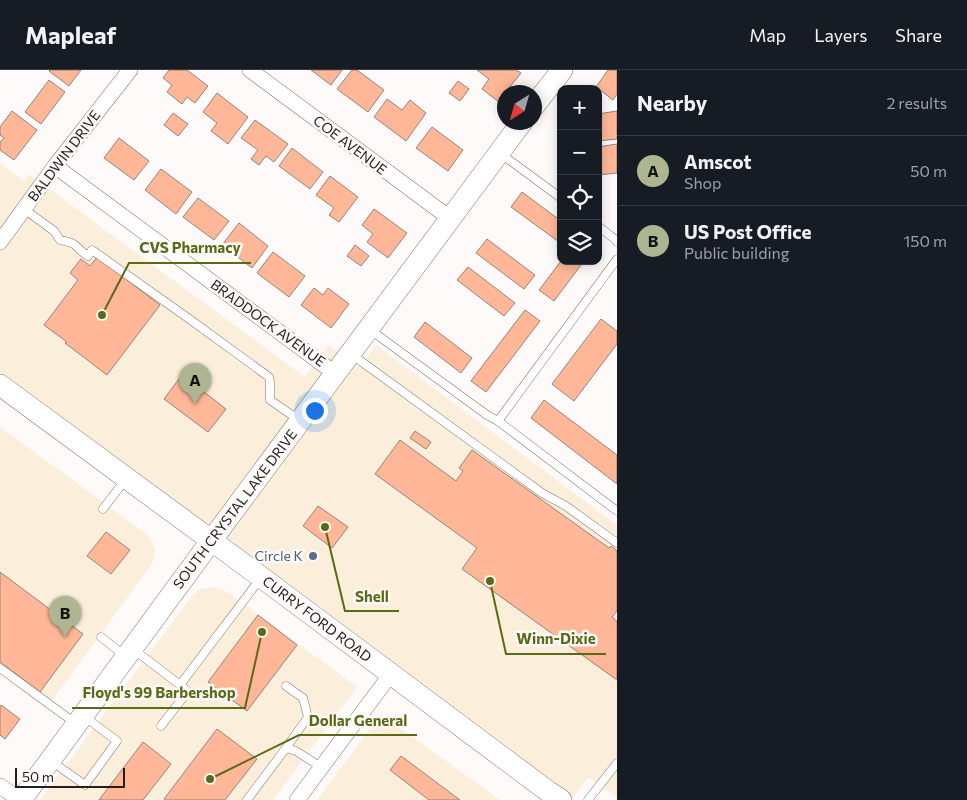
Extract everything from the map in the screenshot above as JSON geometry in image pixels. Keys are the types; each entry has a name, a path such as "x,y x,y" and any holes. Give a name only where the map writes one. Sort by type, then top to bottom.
{"street":[{"name":"BALDWIN DRIVE","path":"0,242 55,166 130,70"},
{"name":"COE AVENUE","path":"250,70 451,219"},
{"path":"542,96 562,70"},
{"name":"SOUTH CRYSTAL LAKE DRIVE","path":"24,797 211,541 516,130"},
{"name":"BRADDOCK AVENUE","path":"55,166 336,374"},
{"name":"CURRY FORD ROAD","path":"0,385 561,800"},
{"path":"297,800 391,674"},
{"path":"0,786 24,797"}],"lane":[{"path":"500,152 557,195"},
{"path":"24,208 54,231 60,240 71,242 88,256 92,250 269,377 270,400 300,422"},
{"path":"602,229 617,242"},
{"path":"498,421 617,259"},
{"path":"369,329 487,415 498,421 617,511"},
{"path":"351,354 542,493 566,506 617,543"},
{"path":"104,509 126,478"},
{"path":"180,685 261,577"},
{"path":"101,637 188,691 161,726"},
{"path":"0,668 79,720 117,742 85,785 50,760"},
{"path":"247,800 308,717 303,698 286,686"},
{"path":"286,748 296,751 321,768"},
{"path":"588,800 614,773 617,763"}],"shaded area":[{"path":"0,163 24,181 29,174 305,377 329,345 360,367 376,345 617,525 617,798 588,777 571,800 560,800 0,383"},
{"path":"0,427 148,535 155,551 152,564 46,709 0,675"},
{"path":"214,587 226,591 357,687 273,800 40,800 192,596 201,589"},
{"path":"381,714 500,800 317,800"}],"building":[{"path":"50,70 81,70 69,86"},
{"path":"169,70 187,70 208,86 195,103 187,97 182,104 167,92 172,85 163,78"},
{"path":"311,70 342,70 331,85"},
{"path":"352,70 357,70 384,90 368,112 337,89"},
{"path":"477,70 516,70 521,73 512,85 497,85 497,100 482,89 489,79"},
{"path":"608,70 617,70 617,94 613,100 602,92 602,85 597,85"},
{"path":"49,80 65,92 41,124 25,112"},
{"path":"458,81 469,89 460,101 449,93"},
{"path":"217,93 248,117 228,144 211,131 217,123 203,112"},
{"path":"387,99 402,110 410,100 426,113 406,141 374,117"},
{"path":"12,111 37,130 14,160 0,150 0,142 4,138 0,135 0,127"},
{"path":"617,111 617,139 602,141 602,113"},
{"path":"173,113 188,124 178,136 164,125"},
{"path":"255,120 288,144 274,162 266,156 259,165 251,159 258,150 241,138"},
{"path":"432,127 463,150 448,171 416,148"},
{"path":"119,138 149,161 134,180 104,158"},
{"path":"617,144 617,173 602,175 602,146"},
{"path":"292,148 323,172 310,189 279,166"},
{"path":"161,169 192,192 176,214 145,190"},
{"path":"330,176 358,197 339,222 329,215 334,208 316,195"},
{"path":"522,192 557,218 557,241 511,207"},
{"path":"198,198 229,221 214,240 183,217"},
{"path":"374,209 407,233 388,258 367,242 373,234 362,225"},
{"path":"239,223 268,246 252,268 222,245"},
{"path":"487,239 535,275 524,289 476,253"},
{"path":"355,245 369,256 361,266 347,256"},
{"path":"273,252 305,276 289,297 257,273"},
{"path":"97,257 160,305 107,375 44,325 78,280 70,273 81,259 90,266"},
{"path":"558,265 581,265 554,301 539,290"},
{"path":"468,267 515,303 504,316 457,280"},
{"path":"314,288 323,295 328,288 349,304 331,328 301,305"},
{"path":"525,310 540,321 486,392 471,381"},
{"path":"601,319 617,331 617,344 574,401 552,384"},
{"path":"425,322 472,358 461,373 414,337"},
{"path":"182,375 226,409 208,432 164,399"},
{"path":"544,400 617,455 617,484 531,418"},
{"path":"415,431 431,442 426,449 410,438"},
{"path":"400,440 456,481 463,471 459,468 472,450 609,548 611,546 617,551 617,611 612,617 617,621 617,680 462,569 477,548 375,474"},
{"path":"318,506 348,527 332,548 303,526"},
{"path":"106,532 130,550 111,574 87,556"},
{"path":"0,572 83,634 40,692 0,662"},
{"path":"258,615 297,645 247,711 208,682"},
{"path":"1,705 20,719 5,739 0,735"},
{"path":"217,729 257,759 225,800 164,799"},
{"path":"143,742 171,764 143,800 99,800"},
{"path":"401,756 460,800 429,800 390,770"}],"place":[{"name":"CVS Pharmacy","path":"102,315"},
{"name":"Amscot","path":"195,404"},
{"name":"Shell","path":"325,527"},
{"name":"Circle K","path":"313,556"},
{"name":"Winn-Dixie","path":"490,581"},
{"name":"Floyd's 99 Barbershop","path":"262,632"},
{"name":"US Post Office","path":"65,637"},
{"name":"Dollar General","path":"210,779"}]}
